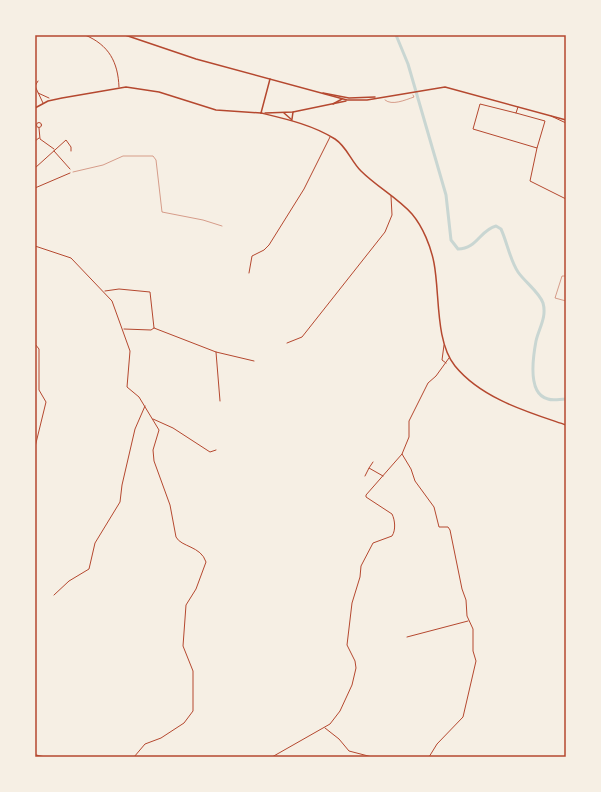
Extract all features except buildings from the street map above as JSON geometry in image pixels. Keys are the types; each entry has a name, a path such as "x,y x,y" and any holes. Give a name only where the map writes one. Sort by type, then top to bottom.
{"main road":[{"path":"125,35 196,59 341,99 367,100 413,91 445,87 566,120"},
{"path":"261,113 270,79"},
{"path":"35,108 62,98 133,87 152,91 216,110 261,113 293,112 347,100"},
{"path":"317,92 350,98"},
{"path":"332,104 334,97"},
{"path":"332,104 341,99 378,97"},
{"path":"293,112 291,117 294,122"},
{"path":"261,113 313,128 342,144 364,174 415,218 431,252 435,268 444,342 449,356 464,375 500,400 566,425"},
{"path":"283,113 282,116 284,119"},
{"path":"283,113 294,122"},
{"path":"35,755 44,757"}],"street":[{"path":"85,35 99,42 113,57 118,69 119,88"},
{"path":"38,81 35,86 44,104"},
{"path":"38,92 49,98"},
{"path":"537,148 472,130 480,104 545,121"},
{"path":"516,113 518,107"},
{"path":"546,115 530,181 566,199"},
{"path":"550,116 566,123"},
{"path":"36,125 39,123 42,127 39,128 40,138 54,150 70,169"},
{"path":"36,125 39,128"},
{"path":"249,273 252,256 264,250 269,245 304,189 331,137"},
{"path":"35,141 40,138"},
{"path":"35,168 66,140 71,148 71,151"},
{"path":"35,188 70,173"},
{"path":"288,343 302,337 385,232 392,215 391,196"},
{"path":"35,246 71,258 112,301 124,329 130,351 127,387 139,397 159,430 154,450 154,461 170,505 176,537 178,541 195,549 206,562 196,589 186,605 183,646 194,677 193,711 184,723 161,738 145,744 134,757"},
{"path":"104,291 119,289 150,292 154,328"},
{"path":"124,329 151,330 154,328 216,352 254,361"},
{"path":"444,342 442,358 446,363"},
{"path":"35,344 40,349 39,390 46,402 35,447"},
{"path":"216,352 220,402"},
{"path":"272,757 325,728 340,711 354,677 355,661 348,649 347,638 352,602 362,566 373,543 392,536 395,531 394,517 392,514 366,497 366,495 402,454 409,437 409,421 428,383 436,376 446,363 449,356"},
{"path":"54,596 69,581 89,569 95,543 120,502 123,478 135,429 145,406"},
{"path":"153,419 173,428 210,452 216,450"},
{"path":"402,454 411,469 415,481 434,507 439,527 448,527 450,530 462,590 466,600 468,620 473,629 473,652 476,661 464,712 460,720 437,744 429,757"},
{"path":"365,476 373,462"},
{"path":"369,468 383,476"},
{"path":"407,637 468,620"},
{"path":"325,728 339,738 347,750 372,757"}],"path":[{"path":"70,173 103,165 123,156 154,156 156,158 162,212 203,220 222,226"},
{"path":"566,276 562,276 555,298 566,301"}],"waterway":[{"path":"396,35 408,64 446,195 451,240 458,249 464,248 470,246 491,228 496,226 501,229 515,267 521,276 539,295 543,303 544,313 536,341 534,356 534,383 541,396 554,400 566,399"}]}
